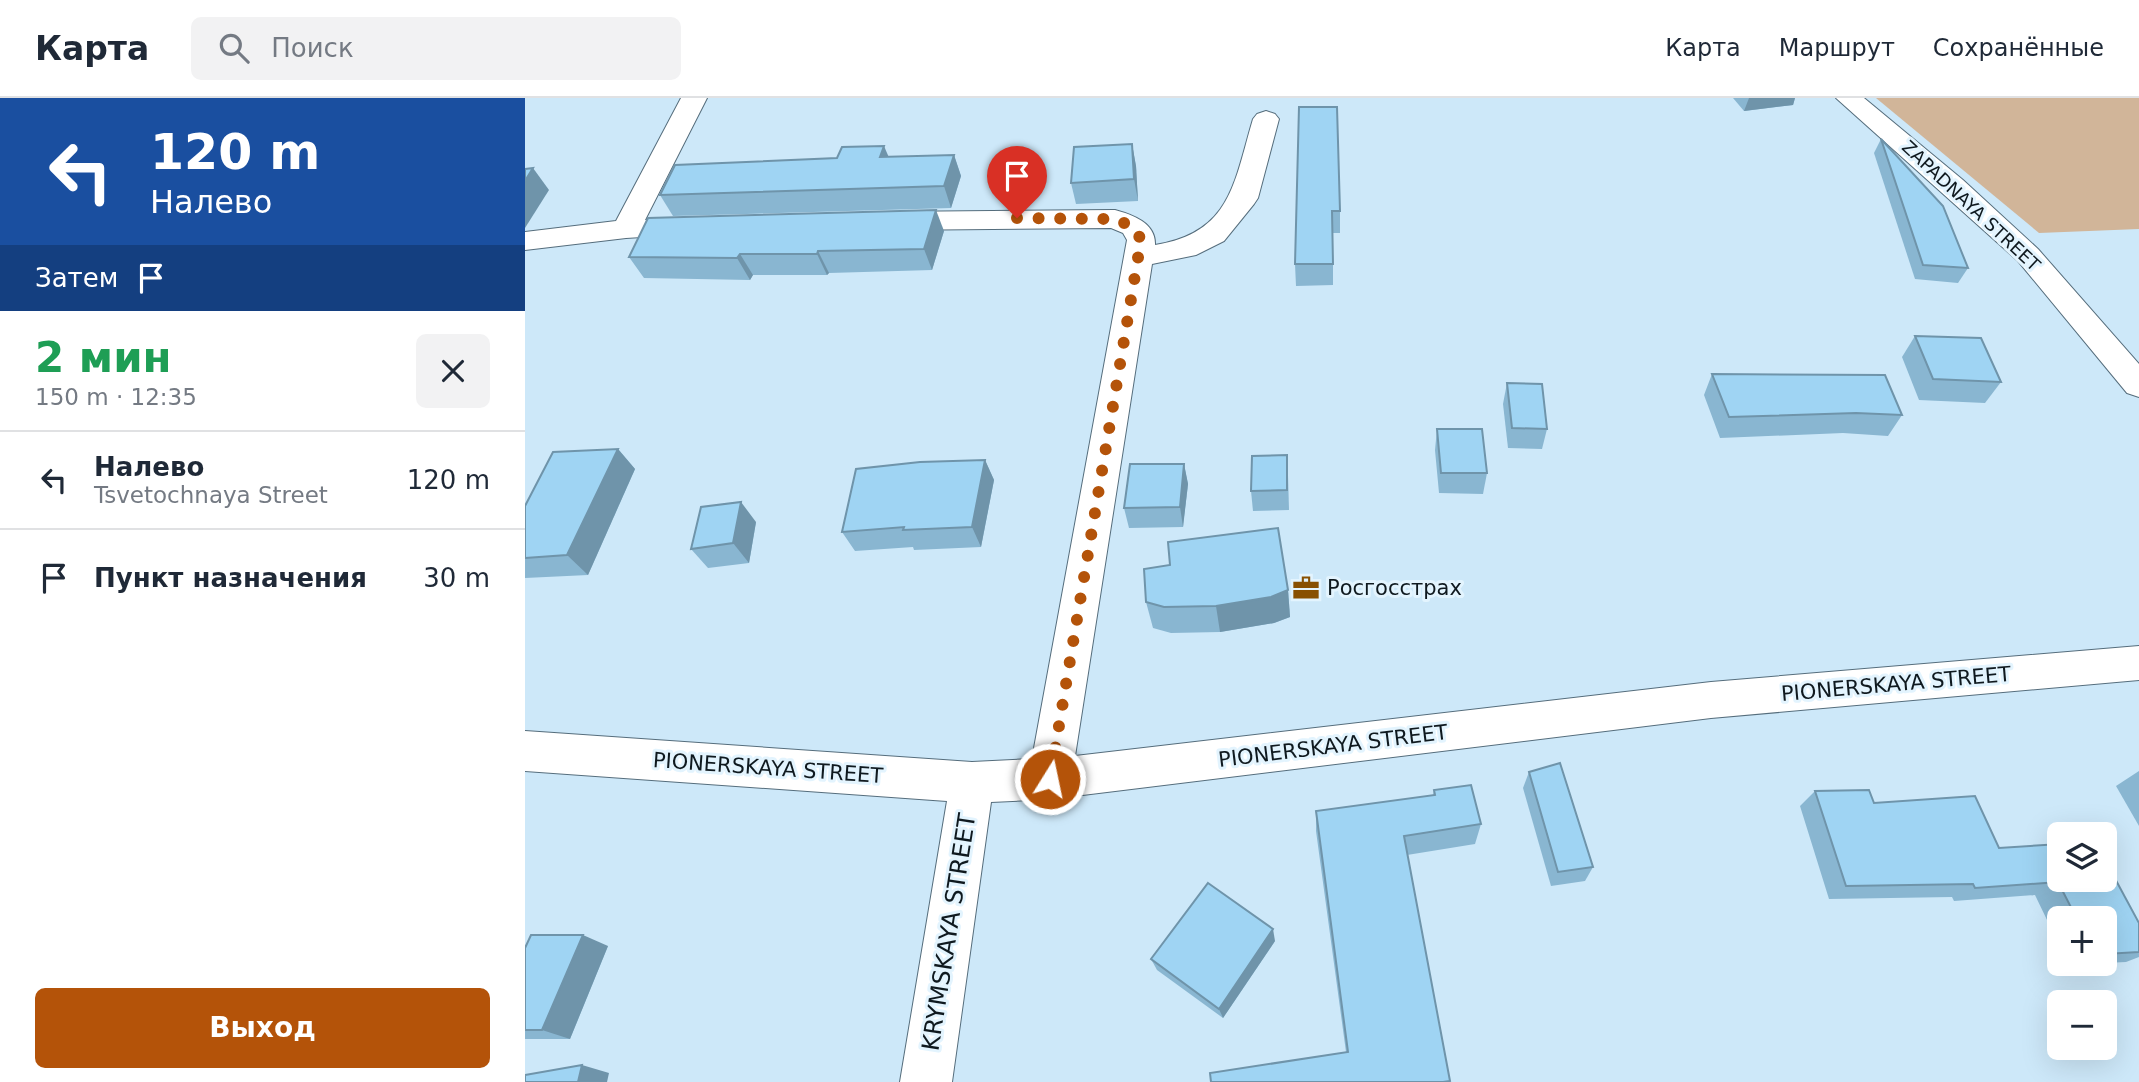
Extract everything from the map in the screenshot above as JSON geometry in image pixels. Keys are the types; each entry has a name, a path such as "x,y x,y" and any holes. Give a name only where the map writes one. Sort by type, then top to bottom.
{"street":[{"path":"626,229 694,98"},
{"name":"ZAPADNAYA STREET","path":"1849,98 1953,186 2028,255 2139,385"},
{"path":"1138,257 1186,249 1214,235 1244,198 1266,119"},
{"path":"859,221 1115,219 1135,228 1141,240 1050,779"},
{"path":"525,241 626,229 722,226"},
{"name":"PIONERSKAYA STREET","path":"525,751 972,782 1050,779 1711,700 2139,663"},
{"name":"KRYMSKAYA STREET","path":"926,1082 972,782"}],"shaded area":[{"path":"1876,98 2139,98 2139,229 2039,233"}],"building":[{"path":"1299,107 1337,107 1340,211 1332,211 1333,264 1295,264"},
{"path":"1881,139 1943,206 1968,268 1923,265"},
{"path":"1132,144 1134,179 1071,183 1074,147"},
{"path":"884,146 880,157 954,155 944,186 660,195 675,165 837,158 842,147"},
{"path":"533,168 525,181 525,169"},
{"path":"936,210 924,249 740,254 737,258 629,257 648,218"},
{"path":"1915,336 1981,338 2001,382 1933,379"},
{"path":"1712,374 1885,375 1902,415 1856,413 1729,417"},
{"path":"1507,383 1542,384 1547,429 1512,428"},
{"path":"1437,429 1482,429 1487,473 1441,473"},
{"path":"618,449 567,555 525,558 525,506 553,452"},
{"path":"1287,455 1287,490 1251,491 1252,456"},
{"path":"985,460 972,527 903,530 904,527 842,532 856,469 920,462"},
{"path":"1130,464 1184,464 1180,507 1124,508"},
{"path":"741,502 733,543 691,549 701,507"},
{"path":"1278,528 1288,590 1271,597 1216,606 1164,607 1146,602 1144,569 1170,565 1168,542"},
{"path":"1560,763 1593,867 1558,872 1529,772"},
{"path":"1471,785 1481,824 1404,836 1450,1081 1211,1082 1210,1073 1348,1052 1316,811 1435,795 1434,790"},
{"path":"1869,790 1874,803 1975,796 1999,848 2047,845 2047,883 1975,888 1973,884 1846,886 1815,791"},
{"path":"2117,882 2139,923 2139,952 2117,953 2117,906 2070,906 2063,892 2117,892"},
{"path":"1208,883 1273,929 1219,1009 1151,959"},
{"path":"531,935 583,935 542,1030 525,1030 525,948"},
{"path":"582,1065 578,1082 525,1082 525,1075"}],"place":[{"name":"Росгосстрах","path":"1306,588"}],"route":[{"path":"1017,218 1115,219 1135,228 1141,240 1050,779"}]}
